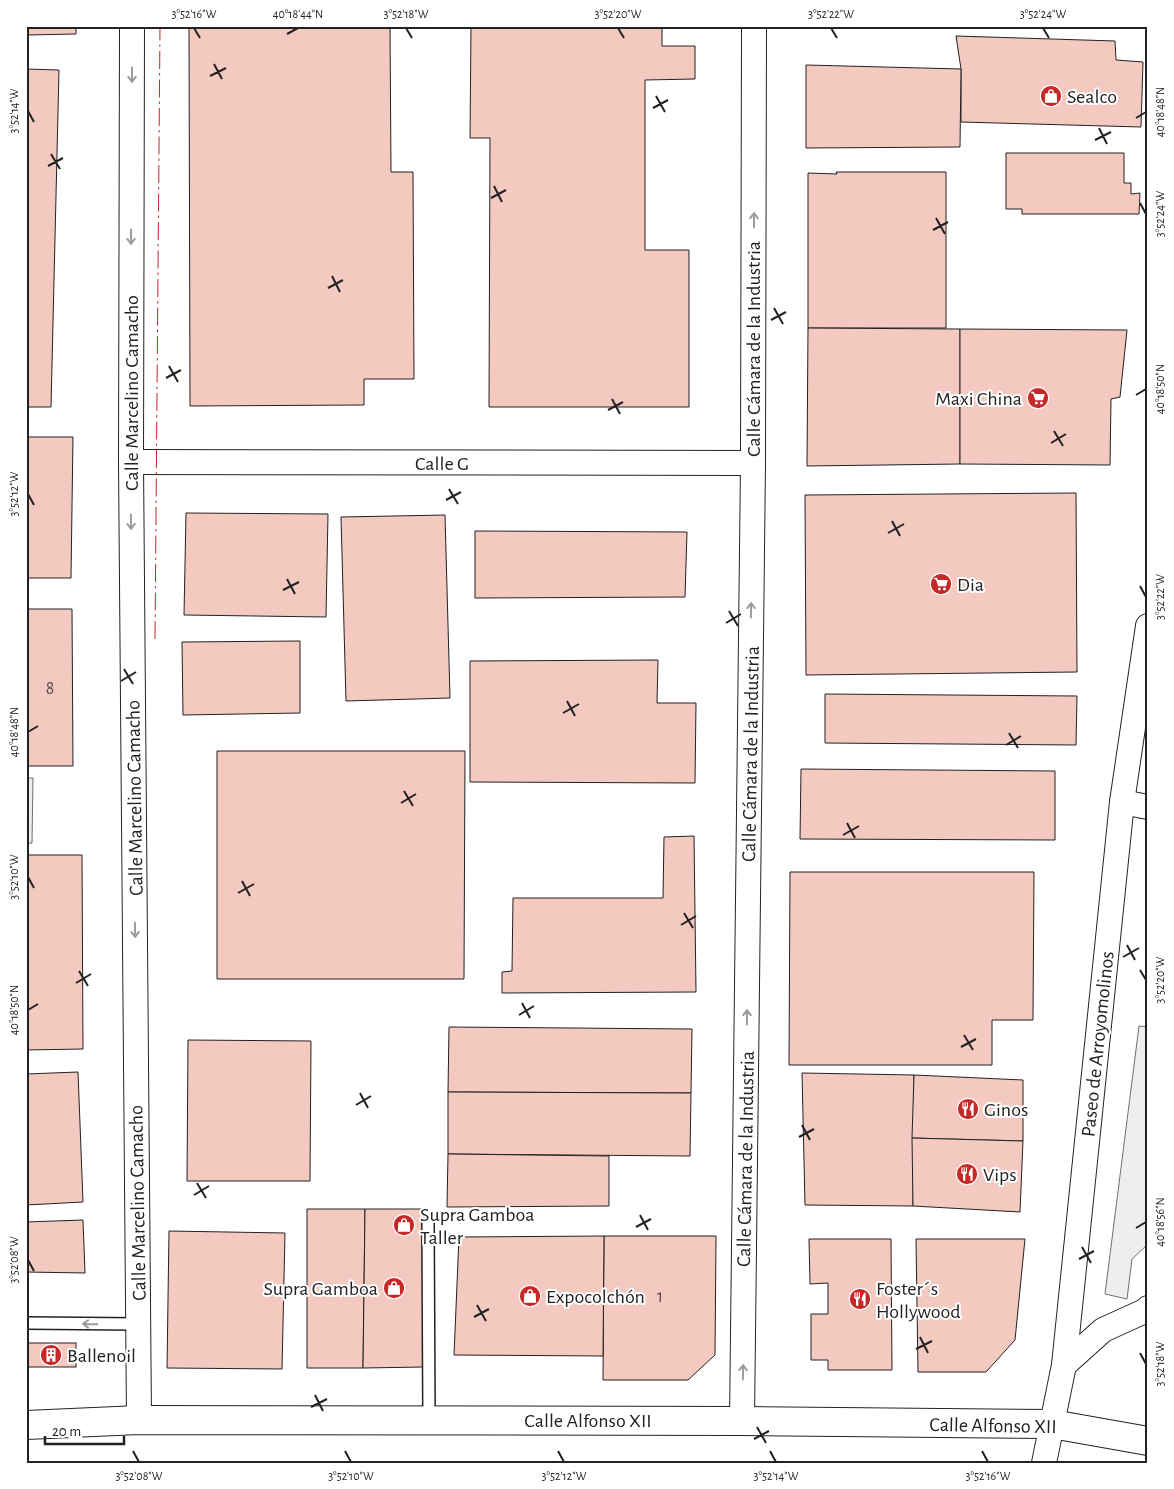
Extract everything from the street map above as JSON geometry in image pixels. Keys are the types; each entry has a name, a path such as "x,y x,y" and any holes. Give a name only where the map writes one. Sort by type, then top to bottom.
{"street":[{"name":"Calle Marcelino Camacho","path":"132,26 131,462 139,1420"},
{"name":"Calle Cámara de la Industria","path":"742,1421 753,463 754,26"},
{"name":"Calle G","path":"131,462 753,463"},
{"name":"Paseo de Arroyomolinos","path":"1044,1463 1064,1365 1122,802 1148,626"},
{"path":"1122,802 1148,807"},
{"path":"1064,1365 1103,1330 1148,1308"},
{"name":"Calle Alfonso XII","path":"26,1425 139,1420 742,1421 1052,1424 1148,1441"}],"lane":[{"path":"428,1222 429,1420"},
{"path":"26,1322 138,1324"}],"shaded area":[{"path":"26,778 33,778 32,843 26,843"},
{"path":"1139,1026 1148,1027 1148,1244 1132,1259 1127,1299 1105,1294"}],"building":[{"path":"26,26 76,26 76,34 26,35"},
{"path":"189,26 390,26 391,172 413,172 414,379 364,379 364,405 190,406"},
{"path":"471,26 662,26 662,46 695,46 695,79 645,80 645,250 689,250 689,407 489,407 490,138 470,138"},
{"name":"Sealco","path":"956,36 1115,41 1116,60 1143,62 1141,127 961,122 961,69"},
{"path":"806,65 961,69 960,147 806,148"},
{"path":"26,69 59,70 51,407 26,407"},
{"path":"1006,153 1124,153 1124,183 1131,183 1131,194 1140,193 1139,214 1022,214 1022,209 1006,209"},
{"path":"836,172 946,172 946,328 808,328 808,173 837,174"},
{"path":"808,328 960,329 960,464 807,466"},
{"name":"Maxi China","path":"960,329 1127,330 1120,397 1111,399 1110,465 960,464"},
{"path":"26,437 73,437 71,578 26,578"},
{"name":"Dia","path":"1076,493 1077,672 806,675 805,495"},
{"path":"186,513 328,514 326,617 184,615"},
{"path":"445,515 450,698 346,701 341,517"},
{"path":"475,531 687,532 685,597 475,598"},
{"path":"26,609 72,609 73,766 26,766"},
{"path":"300,641 300,713 183,715 182,642"},
{"path":"658,660 657,703 696,703 695,783 470,782 470,661"},
{"path":"825,694 1077,696 1076,745 825,743"},
{"path":"217,751 465,751 464,979 217,979"},
{"path":"801,769 1055,771 1055,840 800,839"},
{"path":"694,836 696,992 502,993 502,972 512,971 513,898 663,898 664,837"},
{"path":"26,855 82,855 83,1049 26,1050"},
{"path":"790,872 1034,872 1033,1020 992,1020 992,1065 789,1065"},
{"path":"449,1027 692,1029 691,1093 448,1092"},
{"path":"188,1040 311,1041 310,1181 187,1181"},
{"path":"78,1072 83,1202 26,1205 26,1074"},
{"path":"802,1073 914,1075 913,1206 805,1205"},
{"name":"Ginos","path":"914,1075 1023,1080 1023,1141 912,1138"},
{"path":"448,1092 691,1093 690,1156 448,1154"},
{"name":"Vips","path":"912,1138 1023,1141 1020,1212 913,1206"},
{"path":"448,1154 609,1156 609,1206 447,1207"},
{"path":"307,1209 365,1209 363,1368 307,1368"},
{"name":"Supra Gamboa","path":"365,1209 424,1209 424,1367 363,1368"},
{"path":"83,1220 85,1273 26,1272 26,1222"},
{"path":"169,1231 285,1233 282,1369 167,1368"},
{"path":"604,1236 716,1236 715,1355 688,1380 603,1380"},
{"name":"Expocolchón","path":"604,1236 603,1356 454,1355 459,1237"},
{"name":"Foster´s Hollywood","path":"809,1239 891,1239 892,1370 828,1370 828,1360 811,1360 811,1314 828,1314 828,1283 810,1284"},
{"path":"916,1239 1025,1239 1015,1340 986,1372 918,1372"},
{"name":"Ballenoil","path":"26,1343 76,1343 76,1367 26,1367"}],"power":[{"path":"155,639 160,26"}],"place":[{"name":"Sealco","path":"1051,96"},
{"name":"Maxi China","path":"1038,398"},
{"name":"Dia","path":"941,584"},
{"name":"Ginos","path":"968,1109"},
{"name":"Vips","path":"967,1174"},
{"name":"Supra Gamboa Taller","path":"404,1225"},
{"name":"Supra Gamboa","path":"394,1288"},
{"name":"Expocolchón","path":"530,1296"},
{"name":"Foster´s Hollywood","path":"860,1299"},
{"name":"Ballenoil","path":"51,1355"}]}
